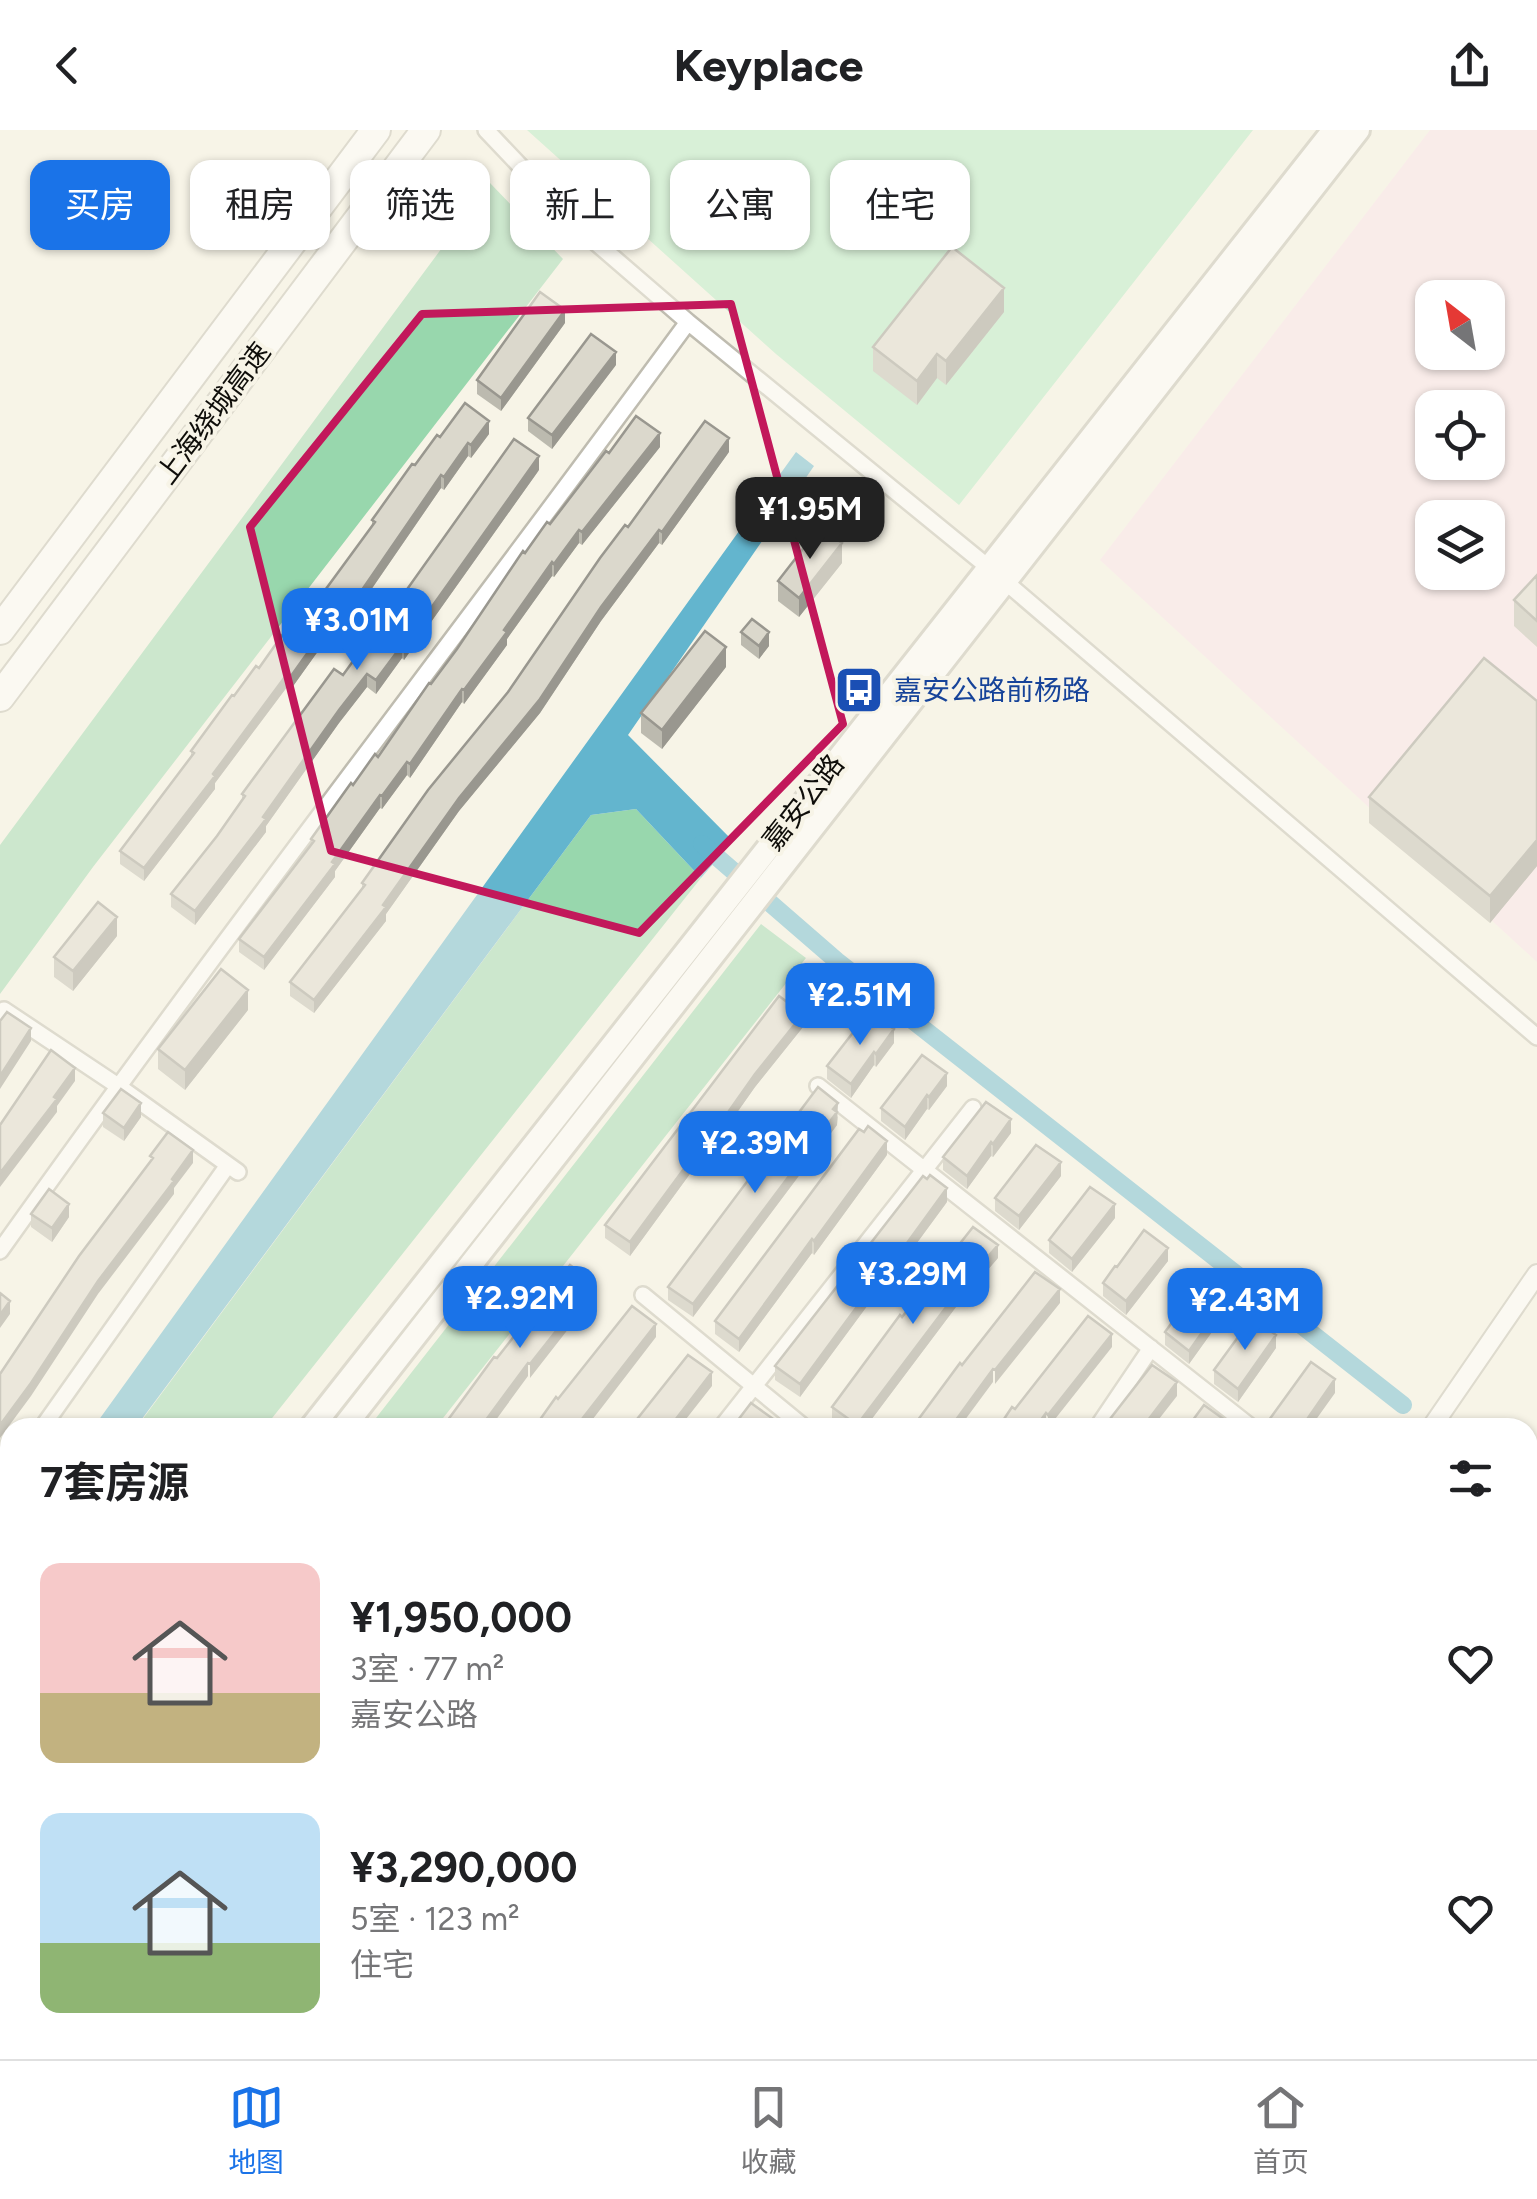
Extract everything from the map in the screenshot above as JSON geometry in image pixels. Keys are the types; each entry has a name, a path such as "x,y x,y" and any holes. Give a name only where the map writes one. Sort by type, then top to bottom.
{"highway":[{"name":"上海绕城高速","path":"0,630 376,130"},
{"name":"上海绕城高速","path":"0,697 426,130"}],"main road":[{"name":"嘉安公路","path":"351,1418 766,866 996,574 1334,130"},
{"name":"嘉安公路","path":"996,574 1358,130"},
{"name":"嘉安公路","path":"319,1418 731,912"}],"street":[{"path":"486,130 579,228 996,574 1537,1037"},
{"path":"0,1251 118,1086 492,590 688,322"},
{"path":"0,1016 4,1010 233,1168 49,1418"},
{"path":"818,1086 1240,1418"},
{"path":"729,1418 973,1108"},
{"path":"1439,1418 1537,1274"},
{"path":"643,1295 793,1418"},
{"path":"1104,1418 1152,1348"}],"highlighted area":[{"path":"731,304 843,724 639,933 331,851 250,527 422,314"}],"shaded area":[{"path":"1430,130 1537,130 1537,962 1100,560"}],"green space":[{"path":"527,130 1253,130 959,505 776,354 650,241 650,160 560,160"},
{"path":"490,183 510,204 510,250 554,250 563,259 93,867 0,994 0,845 440,250 490,250"},
{"path":"636,809 701,878 272,1418 143,1418 591,815"},
{"path":"761,924 806,958 443,1418 376,1418"}],"water":[{"path":"796,452 814,466 628,735 733,841 701,878 636,809 591,815 143,1418 100,1418"}],"building":[{"path":"950,250 956,250 1004,288 946,361 937,354 917,381 873,347"},
{"path":"540,292 565,310 501,398 477,380"},
{"path":"591,334 616,352 552,435 528,418"},
{"path":"465,403 489,421 444,477 441,475 353,603 325,637 321,634 291,676 287,674 144,868 120,851 232,695 320,597 412,464 437,435 440,437"},
{"path":"636,416 660,433 582,532 579,530 552,562 504,630 507,632 410,764 407,762 380,795 332,862 335,864 264,957 239,939 314,841 311,839 351,783 375,754 378,757 523,551 547,522 550,524"},
{"path":"705,421 729,438 662,532 659,530 601,607 540,699 459,798 383,905 386,907 314,1000 290,982 365,885 362,883 428,790 508,692 600,558 625,525 628,527"},
{"path":"514,439 539,456 404,646 376,680 367,674 263,817 266,819 195,911 171,894 217,836 245,796 242,794 334,669 343,675 371,640"},
{"path":"820,527 842,543 799,598 778,581"},
{"path":"1537,575 1537,621 1514,600"},
{"path":"752,619 769,632 759,646 741,632"},
{"path":"705,631 726,647 662,730 641,713"},
{"path":"1484,658 1537,701 1537,840 1490,896 1369,797"},
{"path":"98,902 117,917 73,971 54,957"},
{"path":"221,969 248,990 185,1070 158,1049"},
{"path":"779,996 803,1014 705,1145 630,1242 605,1225"},
{"path":"7,1012 31,1028 0,1076 0,1021"},
{"path":"869,1012 894,1029 851,1084 827,1066"},
{"path":"51,1050 75,1068 54,1097 57,1099 0,1173 0,1125"},
{"path":"922,1055 947,1073 905,1127 881,1108"},
{"path":"818,1087 838,1103 833,1109 837,1112 693,1304 668,1287"},
{"path":"121,1089 141,1103 124,1128 103,1113"},
{"path":"986,1102 1011,1119 967,1176 943,1157"},
{"path":"868,1126 887,1141 739,1339 715,1321 859,1129 864,1132"},
{"path":"168,1132 193,1150 98,1281 31,1383 5,1418 0,1418 0,1374 79,1256 153,1158 150,1156"},
{"path":"1036,1145 1061,1162 1019,1216 995,1198"},
{"path":"930,1175 947,1188 800,1384 775,1366 923,1176 927,1179"},
{"path":"1090,1187 1115,1204 1072,1259 1049,1240"},
{"path":"49,1189 69,1204 52,1228 31,1214"},
{"path":"973,1227 998,1245 862,1418 847,1418 832,1407"},
{"path":"1144,1230 1168,1248 1126,1301 1103,1283"},
{"path":"570,1265 594,1283 487,1418 449,1418"},
{"path":"1035,1272 1060,1289 957,1418 919,1418"},
{"path":"1203,1280 1227,1297 1189,1351 1165,1332"},
{"path":"0,1293 10,1301 0,1315"},
{"path":"632,1306 656,1324 583,1418 541,1418"},
{"path":"1088,1316 1112,1334 1048,1415 1005,1418 1012,1407 1015,1409"},
{"path":"1252,1318 1276,1335 1238,1389 1214,1370"},
{"path":"688,1355 712,1372 677,1418 638,1418"},
{"path":"1311,1362 1335,1379 1308,1418 1270,1418"},
{"path":"1152,1365 1177,1382 1150,1418 1111,1418"},
{"path":"751,1403 772,1418 740,1418"},
{"path":"1204,1405 1222,1418 1194,1418"}],"waterway":[{"path":"702,844 837,961 1403,1405"}],"place":[{"name":"嘉安公路前杨路","path":"859,690"}]}
